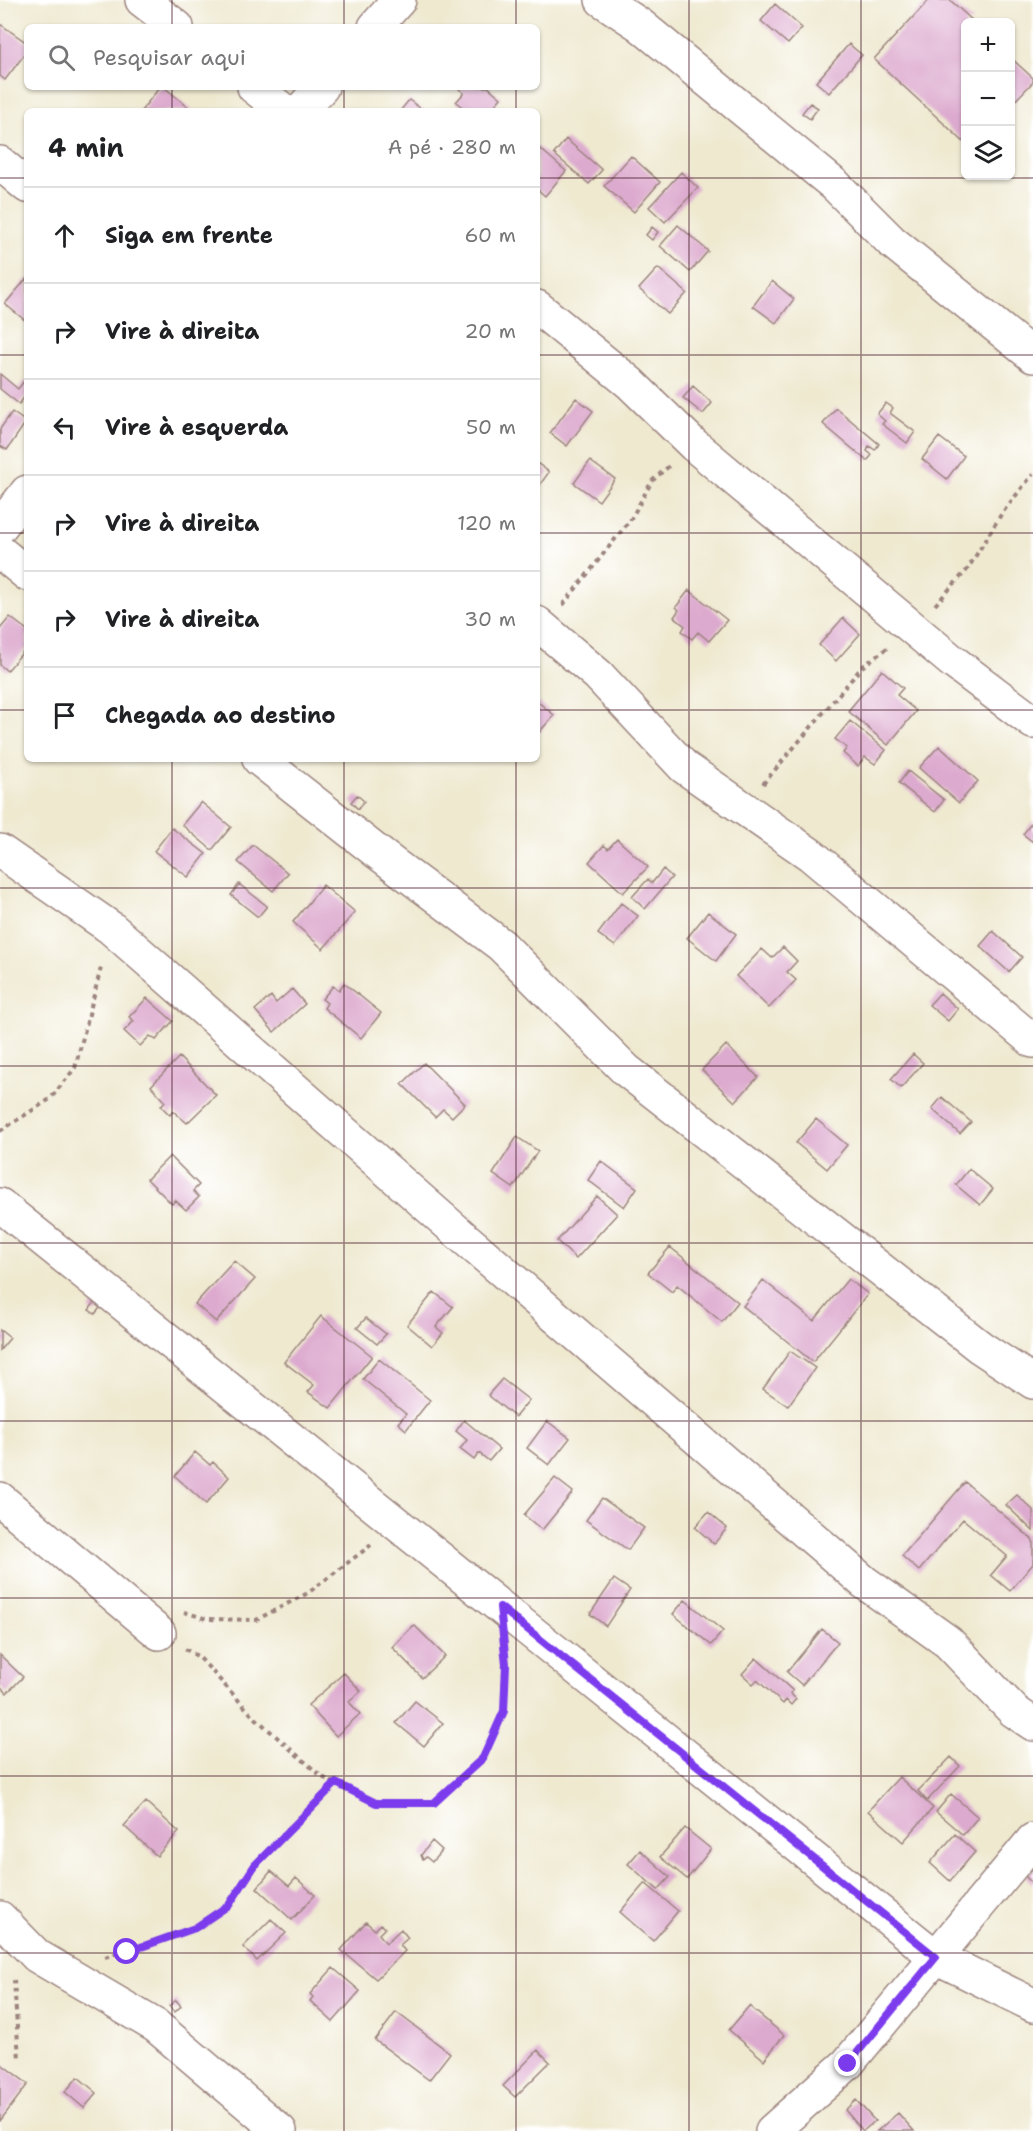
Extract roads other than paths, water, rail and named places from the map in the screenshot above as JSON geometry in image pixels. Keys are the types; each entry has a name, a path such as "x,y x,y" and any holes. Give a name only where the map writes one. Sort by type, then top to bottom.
{"street":[{"path":"142,0 173,24"},
{"path":"378,24 399,0"},
{"path":"602,0 640,25 818,171 891,241 1033,356"},
{"path":"258,90 280,108"},
{"path":"303,108 319,90"},
{"path":"0,163 24,183"},
{"path":"540,309 630,383 694,445 952,661 1033,722"},
{"path":"0,527 24,496"},
{"path":"0,552 24,572"},
{"path":"541,626 598,675 684,767 811,855 1033,1041"},
{"path":"263,762 501,945 626,1070 980,1347 1033,1382"},
{"path":"0,851 111,928 453,1229 864,1582 948,1642 1014,1711 1033,1724"},
{"path":"0,1205 936,1957 1033,2005"},
{"path":"0,1499 147,1623"},
{"path":"772,2131 848,2064 1033,1840"},
{"path":"0,1918 37,1956 156,2026 280,2131"}]}
